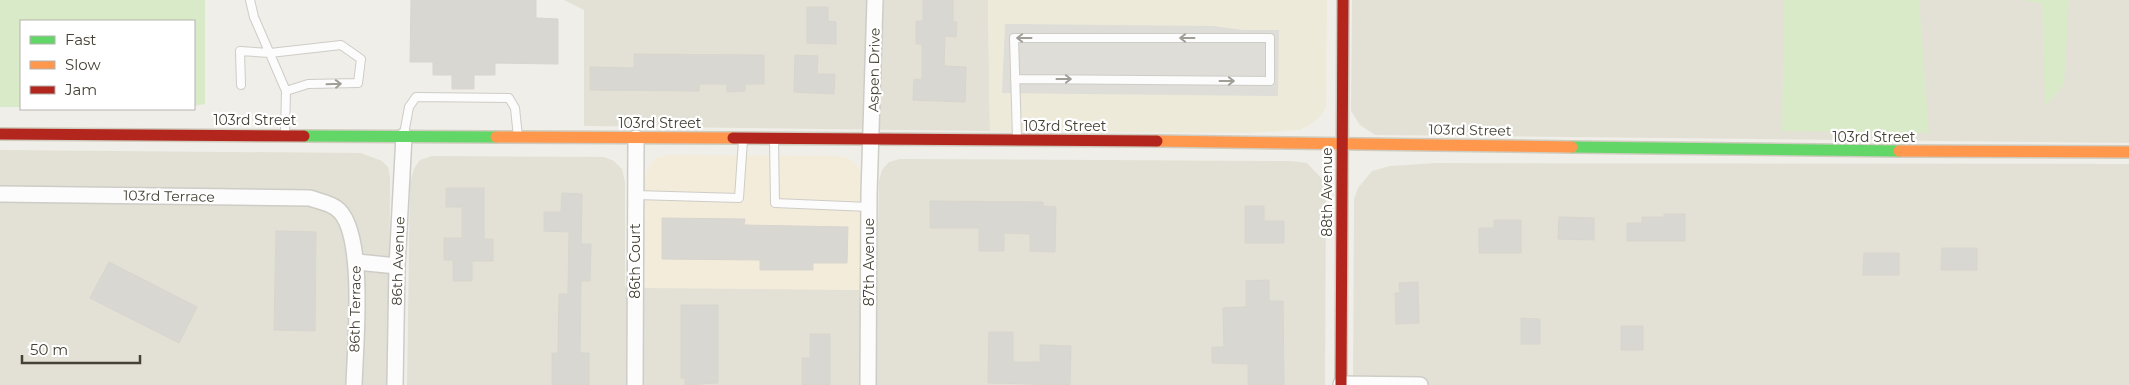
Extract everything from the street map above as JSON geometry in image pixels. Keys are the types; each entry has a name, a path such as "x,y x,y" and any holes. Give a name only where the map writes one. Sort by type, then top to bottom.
{"street":[{"name":"Aspen Drive","path":"872,139 875,0"},
{"name":"88th Avenue","path":"1341,384 1343,0"},
{"name":"103rd Street","path":"0,134 1342,142 1802,152 2129,152"},
{"name":"86th Avenue","path":"395,385 397,266 404,136"},
{"name":"86th Court","path":"635,385 636,138"},
{"name":"87th Avenue","path":"868,385 869,207 872,139"},
{"name":"103rd Terrace","path":"0,194 310,198 336,208"},
{"name":"86th Terrace","path":"336,208 349,226 356,262 354,385"},
{"path":"356,262 397,266"},
{"path":"1341,384 1420,385"}],"lane":[{"path":"250,0 254,17 286,91 285,136"},
{"path":"1015,79 1270,81 1270,38 1014,38 1015,79 1017,140"},
{"path":"241,85 240,51 270,53 341,45 361,58 358,83 308,84 286,91"},
{"path":"404,136 409,107 416,97 509,98 515,108 518,137"},
{"path":"636,195 739,198 743,138"},
{"path":"774,139 775,203 869,207"}],"shaded area":[{"path":"564,0 988,0 990,131 584,126 584,10"},
{"path":"988,0 1327,0 1326,107 1321,116 1300,130 1250,133 990,131"},
{"path":"1352,0 2129,0 2129,143 1375,135 1360,125 1351,111"},
{"path":"1005,24 1214,26 1243,30 1279,30 1278,96 1002,93"},
{"path":"0,150 361,153 382,161 388,167 390,178 389,385 0,385"},
{"path":"668,155 846,157 857,165 862,178 861,290 645,288 645,178 649,166 656,158"},
{"path":"432,156 604,157 614,161 622,169 625,182 625,287 877,290 879,181 882,170 889,162 900,159 1291,161 1307,163 1324,181 1326,194 1325,385 407,385 410,181 415,167 420,160"},
{"path":"1436,163 2129,164 2129,385 1353,385 1354,199 1358,188 1372,171 1390,166"}],"green space":[{"path":"0,0 205,0 205,104 195,106 195,20 20,20 20,107 0,107"},
{"path":"1784,0 1919,0 1929,133 1782,131"},
{"path":"2024,0 2069,0 2064,84 2045,107 2042,4"}],"building":[{"path":"411,0 536,0 536,18 558,19 558,64 495,63 495,75 474,75 474,89 452,89 452,75 433,75 433,62 410,62"},
{"path":"923,0 953,0 953,22 957,22 956,37 945,36 944,66 966,67 965,102 913,100 914,79 922,80 922,44 916,44 916,21 923,21"},
{"path":"807,7 828,7 828,21 836,22 836,44 807,43"},
{"path":"634,54 764,55 764,84 745,84 745,91 727,92 727,84 699,84 699,91 590,90 590,67 634,68"},
{"path":"795,55 818,56 817,74 835,74 834,94 794,92"},
{"path":"446,188 484,188 484,239 493,239 493,261 472,261 472,281 453,281 453,260 444,260 444,238 462,238 462,207 446,207"},
{"path":"562,193 582,194 581,244 591,244 590,281 581,281 580,353 589,353 589,385 552,385 552,353 558,353 559,294 568,294 569,232 544,231 544,212 561,212"},
{"path":"930,201 1043,202 1043,206 1056,207 1055,252 1030,251 1030,234 1004,233 1004,251 979,251 979,228 930,228"},
{"path":"1245,206 1264,206 1264,221 1284,221 1284,243 1245,243"},
{"path":"1664,214 1685,214 1685,241 1627,241 1627,223 1642,223 1642,217 1664,217"},
{"path":"1559,217 1594,218 1594,240 1558,239"},
{"path":"662,218 745,219 744,225 848,227 847,263 813,263 813,270 760,270 760,260 662,259"},
{"path":"1494,220 1521,220 1521,253 1479,253 1479,228 1494,228"},
{"path":"276,231 316,232 315,331 274,330"},
{"path":"1942,248 1977,248 1977,270 1941,270"},
{"path":"1864,253 1899,253 1899,275 1863,275"},
{"path":"109,262 197,307 179,343 90,298"},
{"path":"1269,280 1269,301 1283,301 1284,385 1248,385 1248,364 1212,363 1212,347 1224,347 1223,308 1246,307 1246,281"},
{"path":"1418,282 1419,323 1396,324 1395,293 1400,293 1399,283"},
{"path":"681,305 718,305 718,383 685,385 685,378 681,378"},
{"path":"1521,318 1540,319 1540,344 1521,344"},
{"path":"1621,326 1643,326 1643,350 1621,350"},
{"path":"989,332 1013,332 1013,362 1040,362 1040,345 1071,346 1070,385 988,383"},
{"path":"810,334 830,334 830,385 802,385 802,358 810,358"}],"traffic: fast":[{"path":"304,136 496,137"},
{"path":"1572,147 1899,151"}],"traffic: slow":[{"path":"496,137 733,138"},
{"path":"1157,141 1572,147"},
{"path":"1899,151 2129,152"}],"traffic: jam":[{"path":"1341,385 1343,0"},
{"path":"0,134 304,136"},
{"path":"733,138 1157,141"}]}
